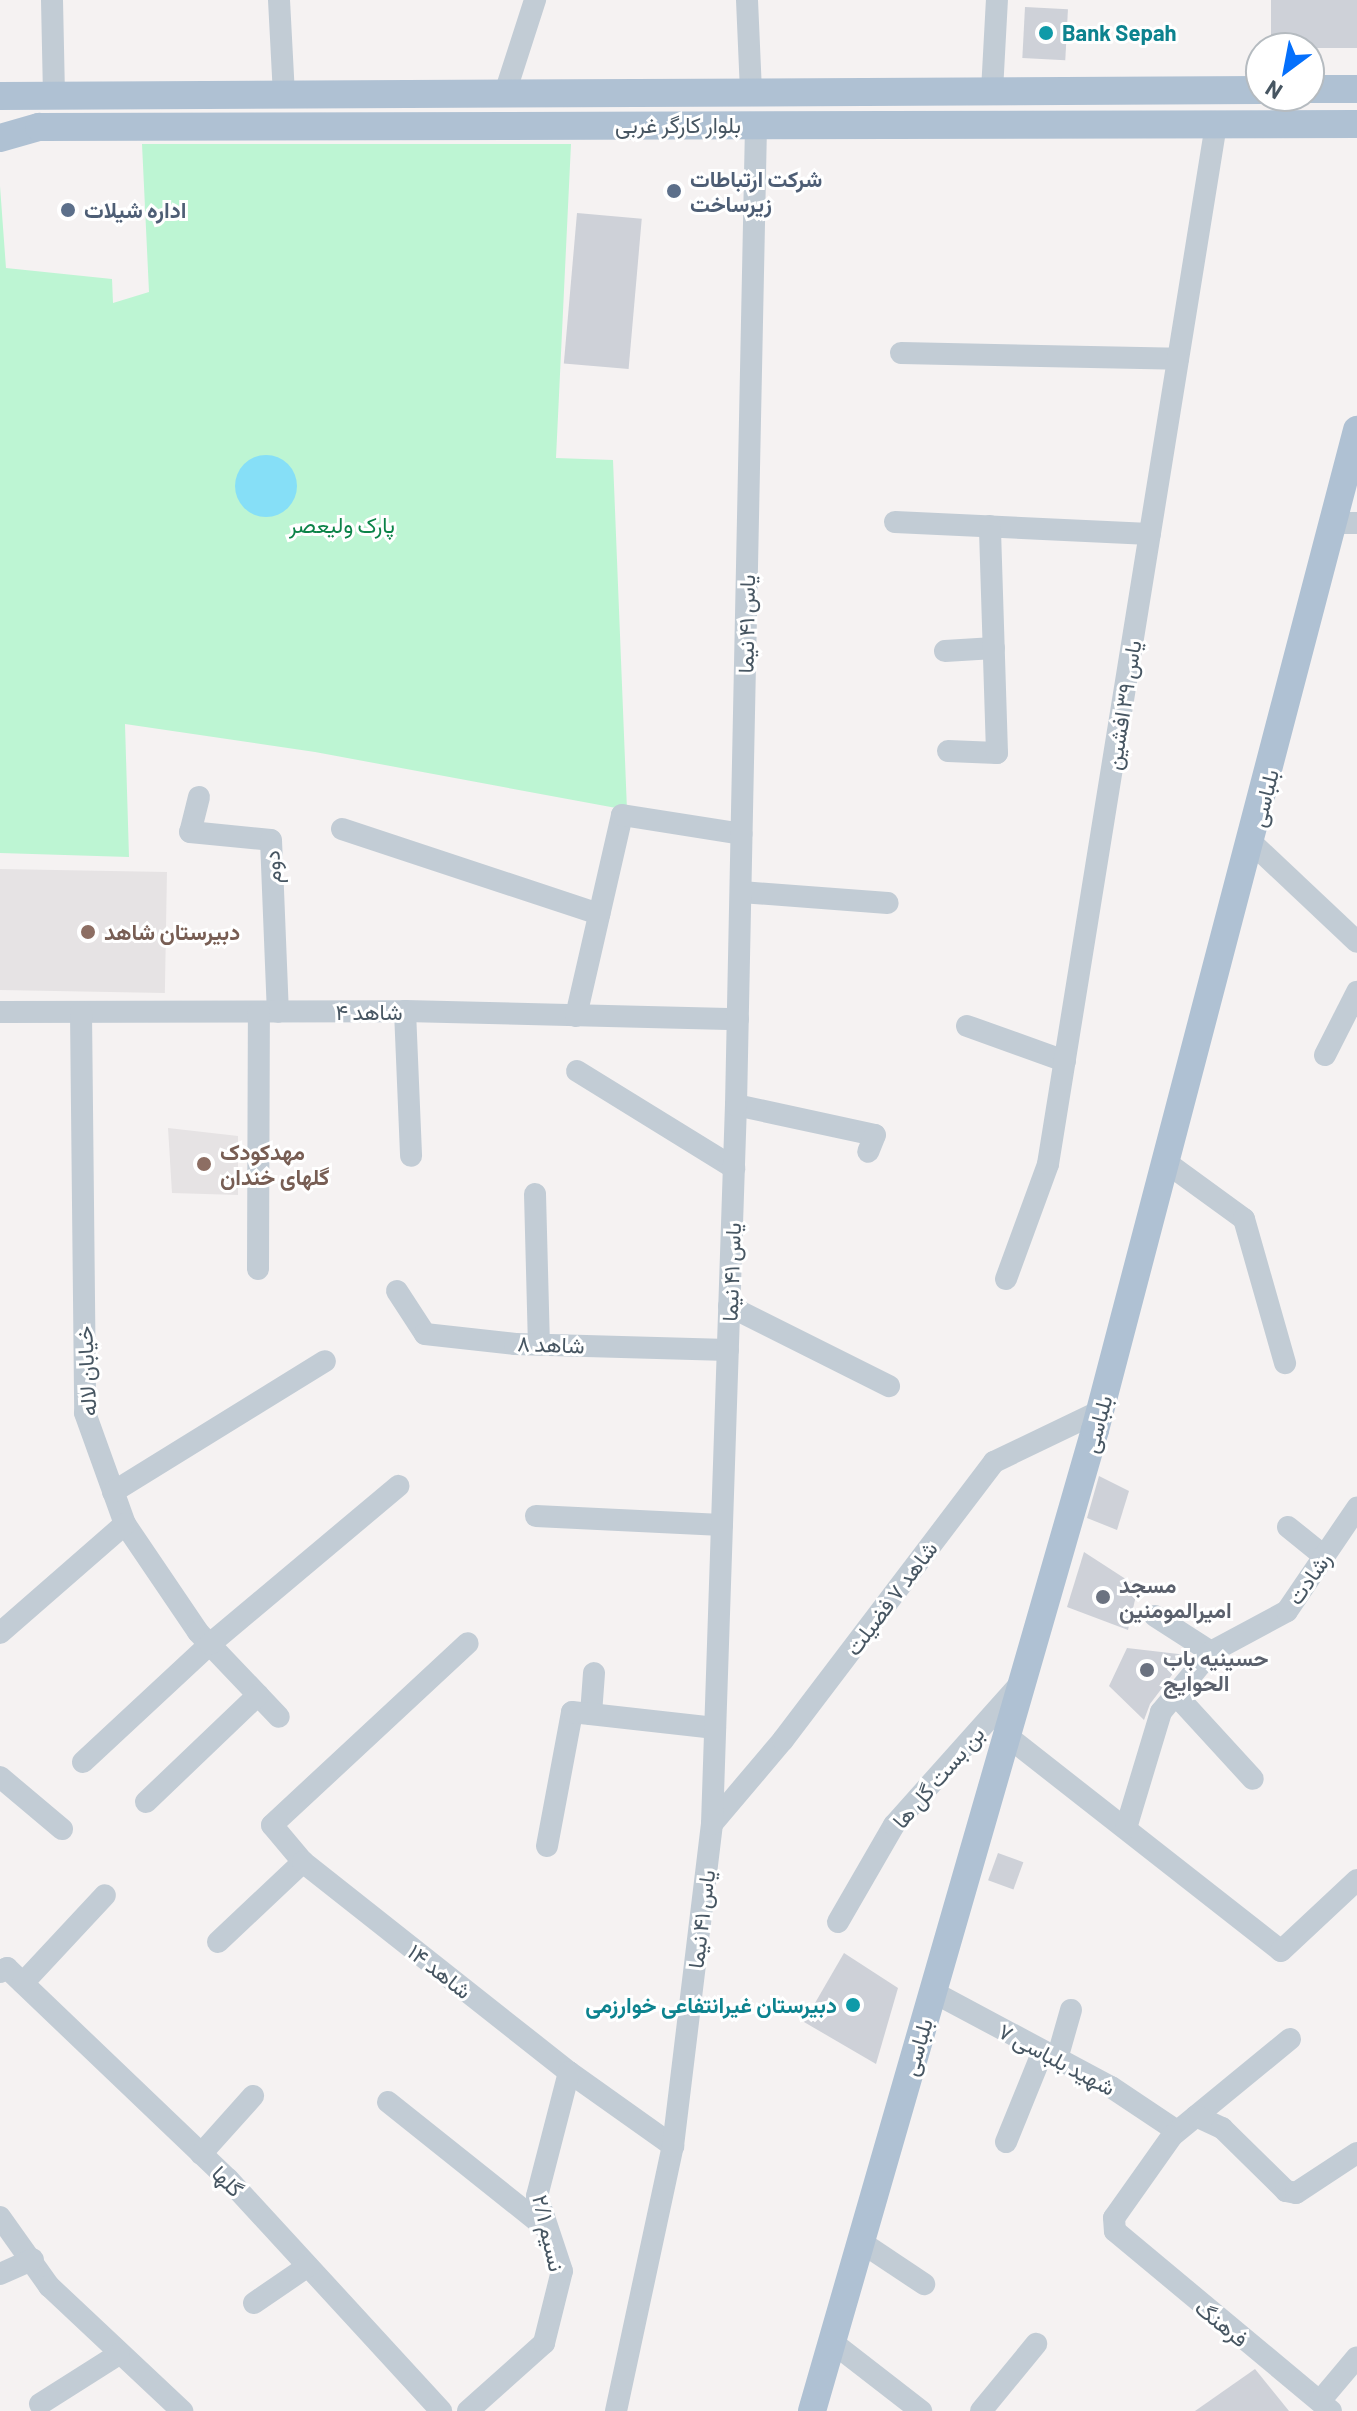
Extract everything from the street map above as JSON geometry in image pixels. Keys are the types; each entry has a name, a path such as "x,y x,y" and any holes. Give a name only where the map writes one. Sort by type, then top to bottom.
{"main road":[{"path":"1325,89 1357,89"},
{"name":"بلوار کارگر غربی","path":"0,96 1245,90"},
{"name":"بلوار کارگر غربی","path":"0,138 39,127 1357,124"},
{"path":"0,131 39,127"},
{"name":"بلباسی","path":"812,2411 1100,1411 1252,843 1345,523 1357,430"}],"street":[{"path":"52,0 54,95"},
{"path":"279,0 284,94"},
{"path":"505,93 535,0"},
{"path":"747,0 751,92"},
{"path":"992,91 997,0"},
{"name":"یاس ۳۹ افشین","path":"1006,1279 1048,1164 1216,124"},
{"name":"یاس ۴۱ نیما","path":"616,2411 673,2146 712,1824 736,1105 756,125"},
{"path":"901,353 1178,359"},
{"path":"895,522 1150,534"},
{"path":"948,751 997,753 990,526"},
{"path":"945,651 994,648"},
{"name":"دوم","path":"199,797 190,832 271,840 269,1012"},
{"path":"576,1016 622,815 742,834"},
{"path":"342,829 599,914"},
{"path":"1252,843 1357,942"},
{"path":"741,892 888,903"},
{"path":"1325,1055 1357,992"},
{"path":"405,1011 411,1156"},
{"name":"شاهد ۴","path":"0,1012 405,1011 738,1019"},
{"name":"خیابان لاله","path":"81,1012 85,1413 125,1524 210,1644 279,1717"},
{"path":"258,1269 269,1012"},
{"path":"967,1026 1065,1061"},
{"path":"577,1071 734,1168"},
{"path":"736,1105 875,1135 868,1152"},
{"path":"1167,1163 1244,1219 1285,1363"},
{"path":"535,1194 539,1344"},
{"name":"شاهد ۸","path":"397,1291 425,1334 539,1344 728,1350"},
{"path":"729,1306 889,1386"},
{"path":"113,1492 325,1361"},
{"name":"شاهد ۷ فضیلت","path":"712,1824 994,1462 1100,1411"},
{"path":"83,1762 210,1644 398,1486"},
{"name":"رشادت","path":"1126,1828 1161,1712 1211,1652 1287,1611 1357,1508"},
{"path":"536,1516 722,1525"},
{"path":"0,1633 125,1524"},
{"path":"1288,1527 1324,1556"},
{"path":"1155,1616 1211,1652"},
{"name":"شاهد ۱۴","path":"468,1643 272,1825 303,1862 569,2072 673,2146"},
{"path":"591,1714 594,1673"},
{"name":"بن بست گل ها","path":"838,1922 894,1825 1023,1680"},
{"path":"1175,1694 1253,1779"},
{"path":"146,1802 258,1695"},
{"path":"547,1846 572,1712 715,1728"},
{"path":"1007,1736 1281,1951 1357,1880"},
{"path":"0,1777 62,1829"},
{"path":"218,1942 303,1862"},
{"path":"23,1983 105,1895"},
{"name":"گلها","path":"0,1972 7,1968 201,2154 441,2411"},
{"name":"شهید بلباسی ۷","path":"933,1992 1050,2055 1177,2131"},
{"path":"1006,2142 1071,2010"},
{"path":"1177,2131 1290,2039"},
{"name":"نسیم ۲/۱","path":"468,2411 544,2343 562,2271 537,2196 569,2072"},
{"path":"201,2154 253,2096"},
{"path":"388,2102 548,2229"},
{"path":"1196,2116 1222,2128 1286,2191 1296,2193 1357,2153"},
{"name":"فرهنگ","path":"1177,2131 1114,2218 1115,2231 1325,2406"},
{"path":"0,2217 33,2259 49,2286 182,2411"},
{"path":"861,2242 924,2284"},
{"path":"0,2274 33,2259"},
{"path":"254,2303 308,2266"},
{"path":"832,2342 921,2411"},
{"path":"981,2411 1036,2344"},
{"path":"40,2404 119,2354"},
{"path":"1325,2406 1357,2357"}],"shaded area":[{"name":"دبیرستان شاهد","path":"0,869 167,872 165,993 0,990"},
{"name":"مهدکودک گلهای خندان","path":"168,1128 238,1136 238,1195 172,1193"}],"green space":[{"name":"پارک ولیعصر","path":"142,144 571,144 556,458 613,460 627,810 315,752 125,724 129,857 0,853 0,186 6,268 112,279 113,303 149,292"}],"water":[{"path":"266,455 278,457 288,464 295,474 295,498 288,508 278,515 266,517 254,515 244,508 237,498 235,486 237,474 244,464 254,457"}],"building":[{"path":"1271,0 1357,0 1357,48 1325,48 1325,32 1271,32"},
{"name":"Bank Sepah","path":"1025,7 1068,9 1065,60 1022,58"},
{"path":"577,213 642,219 629,369 564,363"},
{"path":"1099,1476 1129,1491 1117,1530 1087,1518"},
{"name":"مسجد امیرالمومنین","path":"1084,1552 1138,1587 1128,1630 1067,1607"},
{"name":"حسینیه باب الحوایج","path":"1127,1648 1187,1655 1150,1704 1144,1720 1109,1686"},
{"path":"998,1853 1023,1862 1013,1889 988,1880"},
{"name":"دبیرستان غیرانتفاعی خوارزمی","path":"844,1953 898,1988 876,2064 804,2022"},
{"path":"1255,2369 1289,2411 1195,2411"}],"place":[{"name":"Bank Sepah","path":"1046,33"},
{"name":"شرکت ارتباطات زیرساخت","path":"674,191"},
{"name":"اداره شیلات","path":"68,210"},
{"name":"دبیرستان شاهد","path":"88,932"},
{"name":"مهدکودک گلهای خندان","path":"204,1164"},
{"name":"مسجد امیرالمومنین","path":"1103,1597"},
{"name":"حسینیه باب الحوایج","path":"1147,1670"},
{"name":"دبیرستان غیرانتفاعی خوارزمی","path":"853,2005"}]}
